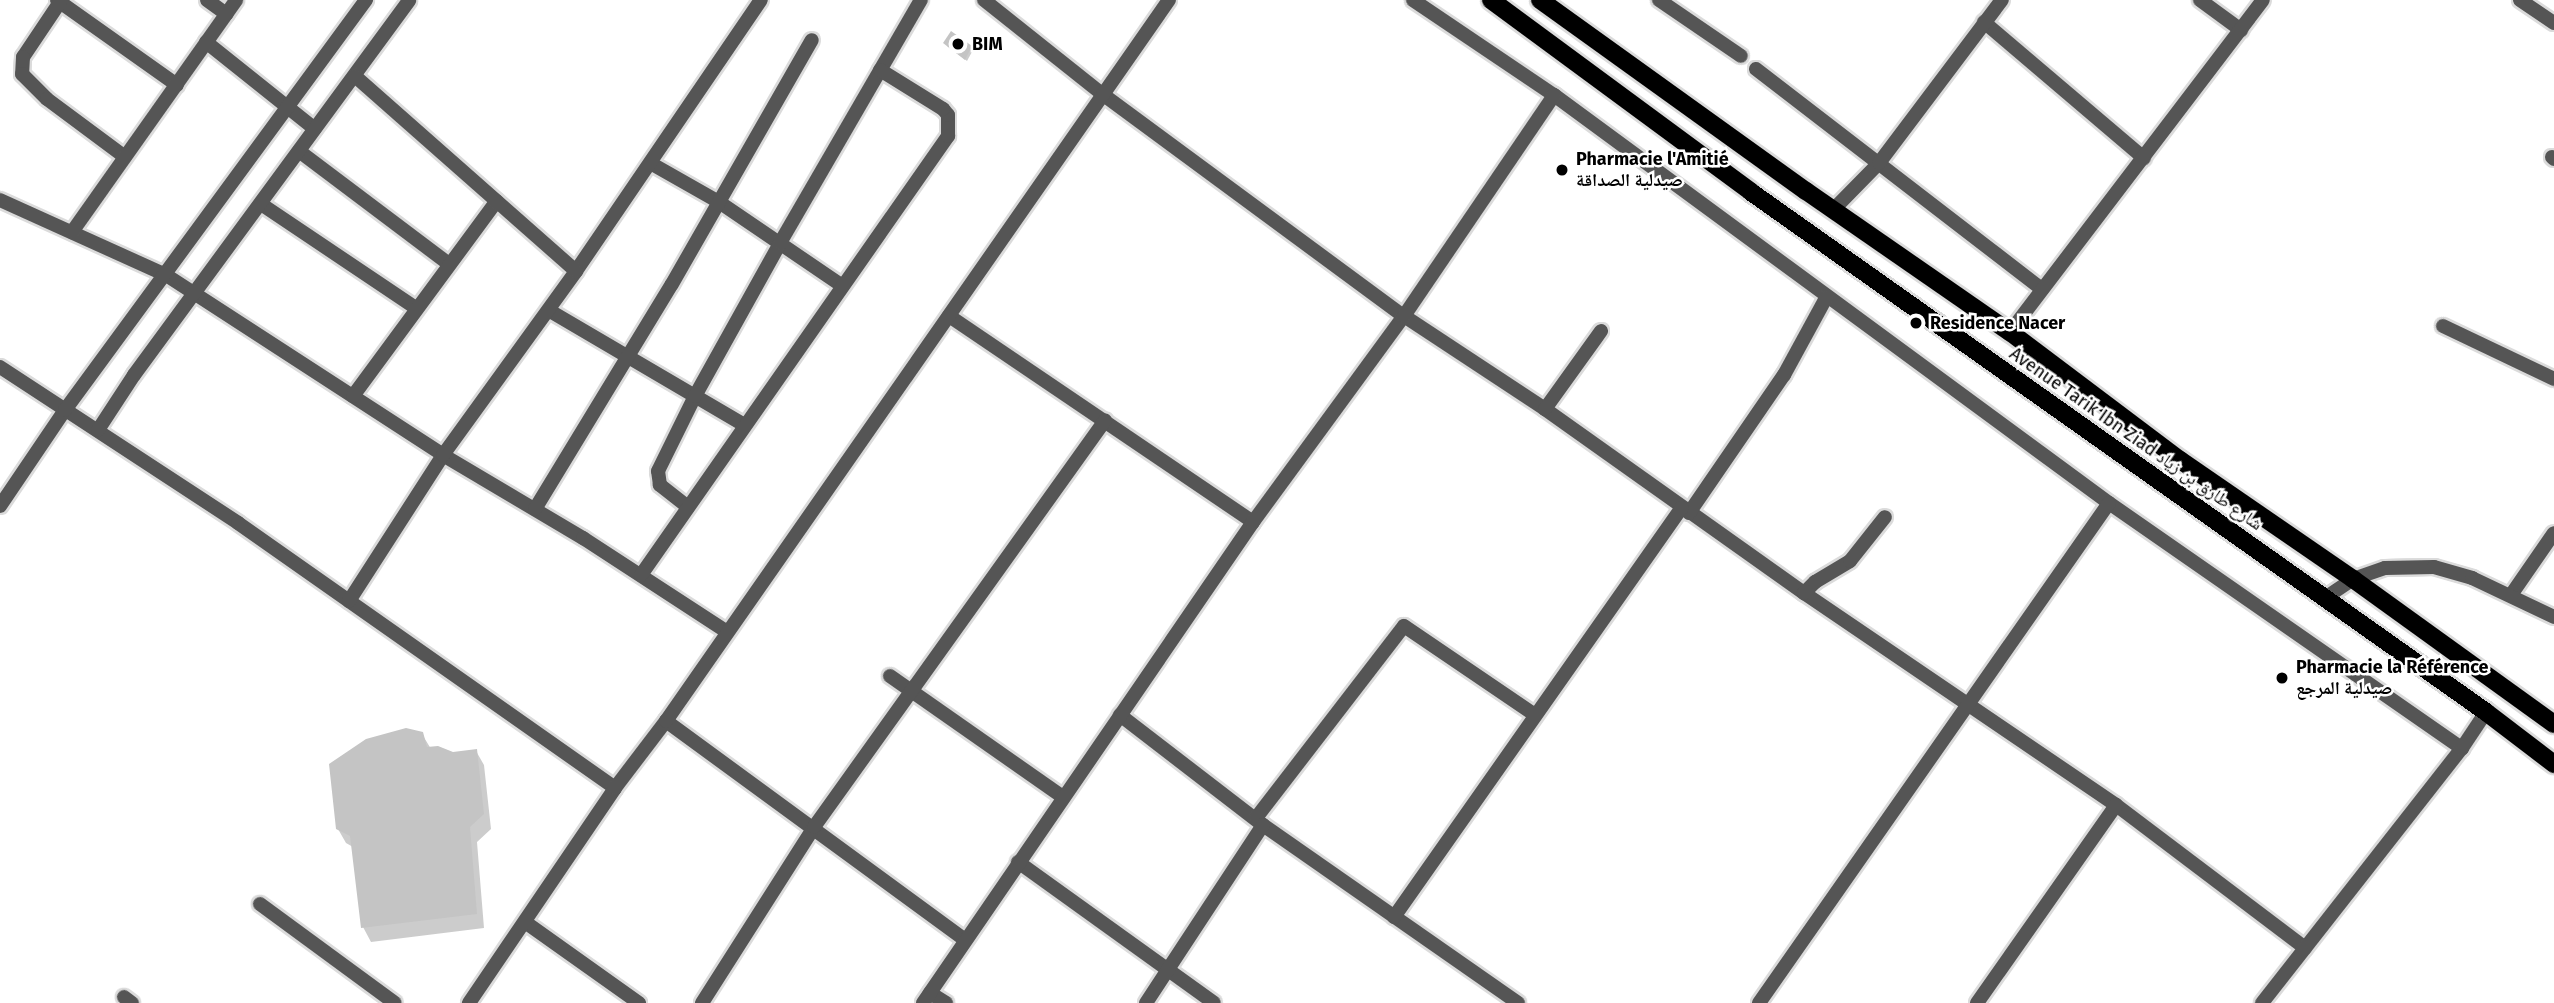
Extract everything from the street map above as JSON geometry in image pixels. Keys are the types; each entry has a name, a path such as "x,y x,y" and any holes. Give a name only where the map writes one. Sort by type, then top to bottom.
{"main road":[{"name":"Avenue Tarik Ibn Ziad شارع طارق بن زياد","path":"1490,0 1761,200 2486,712 2554,764"},
{"name":"Avenue Tarik Ibn Ziad شارع طارق بن زياد","path":"1540,0 1833,210 2010,332 2179,460 2353,579 2554,724"}],"street":[{"path":"207,0 226,14"},
{"path":"72,233 236,0"},
{"path":"0,506 65,410 366,0"},
{"path":"98,430 194,292 261,205 410,0"},
{"path":"349,601 443,455 550,311 761,0"},
{"path":"688,507 660,485 656,477 695,396 920,0"},
{"path":"984,0 1101,93 1404,316 1545,409 1804,593 2116,805 2305,948"},
{"path":"469,1003 615,789 666,721 1101,93 1169,0"},
{"path":"1413,0 1554,95 1826,298 2109,503 2462,748"},
{"path":"1659,0 1741,56"},
{"path":"1833,210 1879,163 2002,0"},
{"path":"2200,0 2241,30"},
{"path":"2010,332 2263,0"},
{"path":"2520,0 2554,23"},
{"path":"125,157 47,99 22,74 23,57 59,1 177,85"},
{"path":"1984,22 2144,158"},
{"path":"535,509 629,356 812,40"},
{"path":"206,42 315,129"},
{"path":"1756,69 2042,289"},
{"path":"641,575 841,285 920,179 948,136 948,115 943,109 880,70"},
{"path":"355,76 576,271"},
{"path":"946,1003 927,998 1063,797 1184,628 1253,522 1404,316 1554,95"},
{"path":"299,151 449,264"},
{"path":"652,164 719,202 841,285"},
{"path":"0,200 166,275 443,455 641,575 727,632"},
{"path":"353,396 497,201"},
{"path":"261,205 416,308"},
{"path":"1394,916 1535,715 1784,375 1826,298"},
{"path":"550,311 744,425"},
{"path":"948,316 1253,522"},
{"path":"2443,326 2554,379"},
{"path":"1545,409 1601,331"},
{"path":"0,366 349,601 615,789"},
{"path":"702,1003 814,827 1105,421"},
{"path":"1759,1003 2109,503"},
{"path":"1804,593 1815,582 1850,561 1885,517"},
{"path":"2511,595 2554,533"},
{"path":"2325,598 2353,579 2385,568 2434,567 2511,595 2554,617"},
{"path":"1146,1003 1259,821 1404,626 1535,715"},
{"path":"890,676 1063,797"},
{"path":"2262,1003 2462,748 2486,712"},
{"path":"1120,715 1259,821 1518,1003"},
{"path":"666,721 965,940"},
{"path":"1977,1003 2116,805"},
{"path":"1018,862 1214,1003"},
{"path":"260,904 395,1003"},
{"path":"525,922 639,1003"}],"building":[{"name":"BIM","path":"951,31 972,46 965,60 943,43"},
{"path":"406,728 423,732 427,747 438,746 453,752 477,749 484,814 470,827 477,914 361,928 350,836 336,829 329,764 366,739"}],"place":[{"name":"BIM","path":"958,44"},
{"name":"Pharmacie l'Amitié صيدلية الصداقة","path":"1562,170"},
{"name":"Residence Nacer","path":"1916,323"},
{"name":"Pharmacie la Référence صيدلية المرجع","path":"2282,678"}]}
